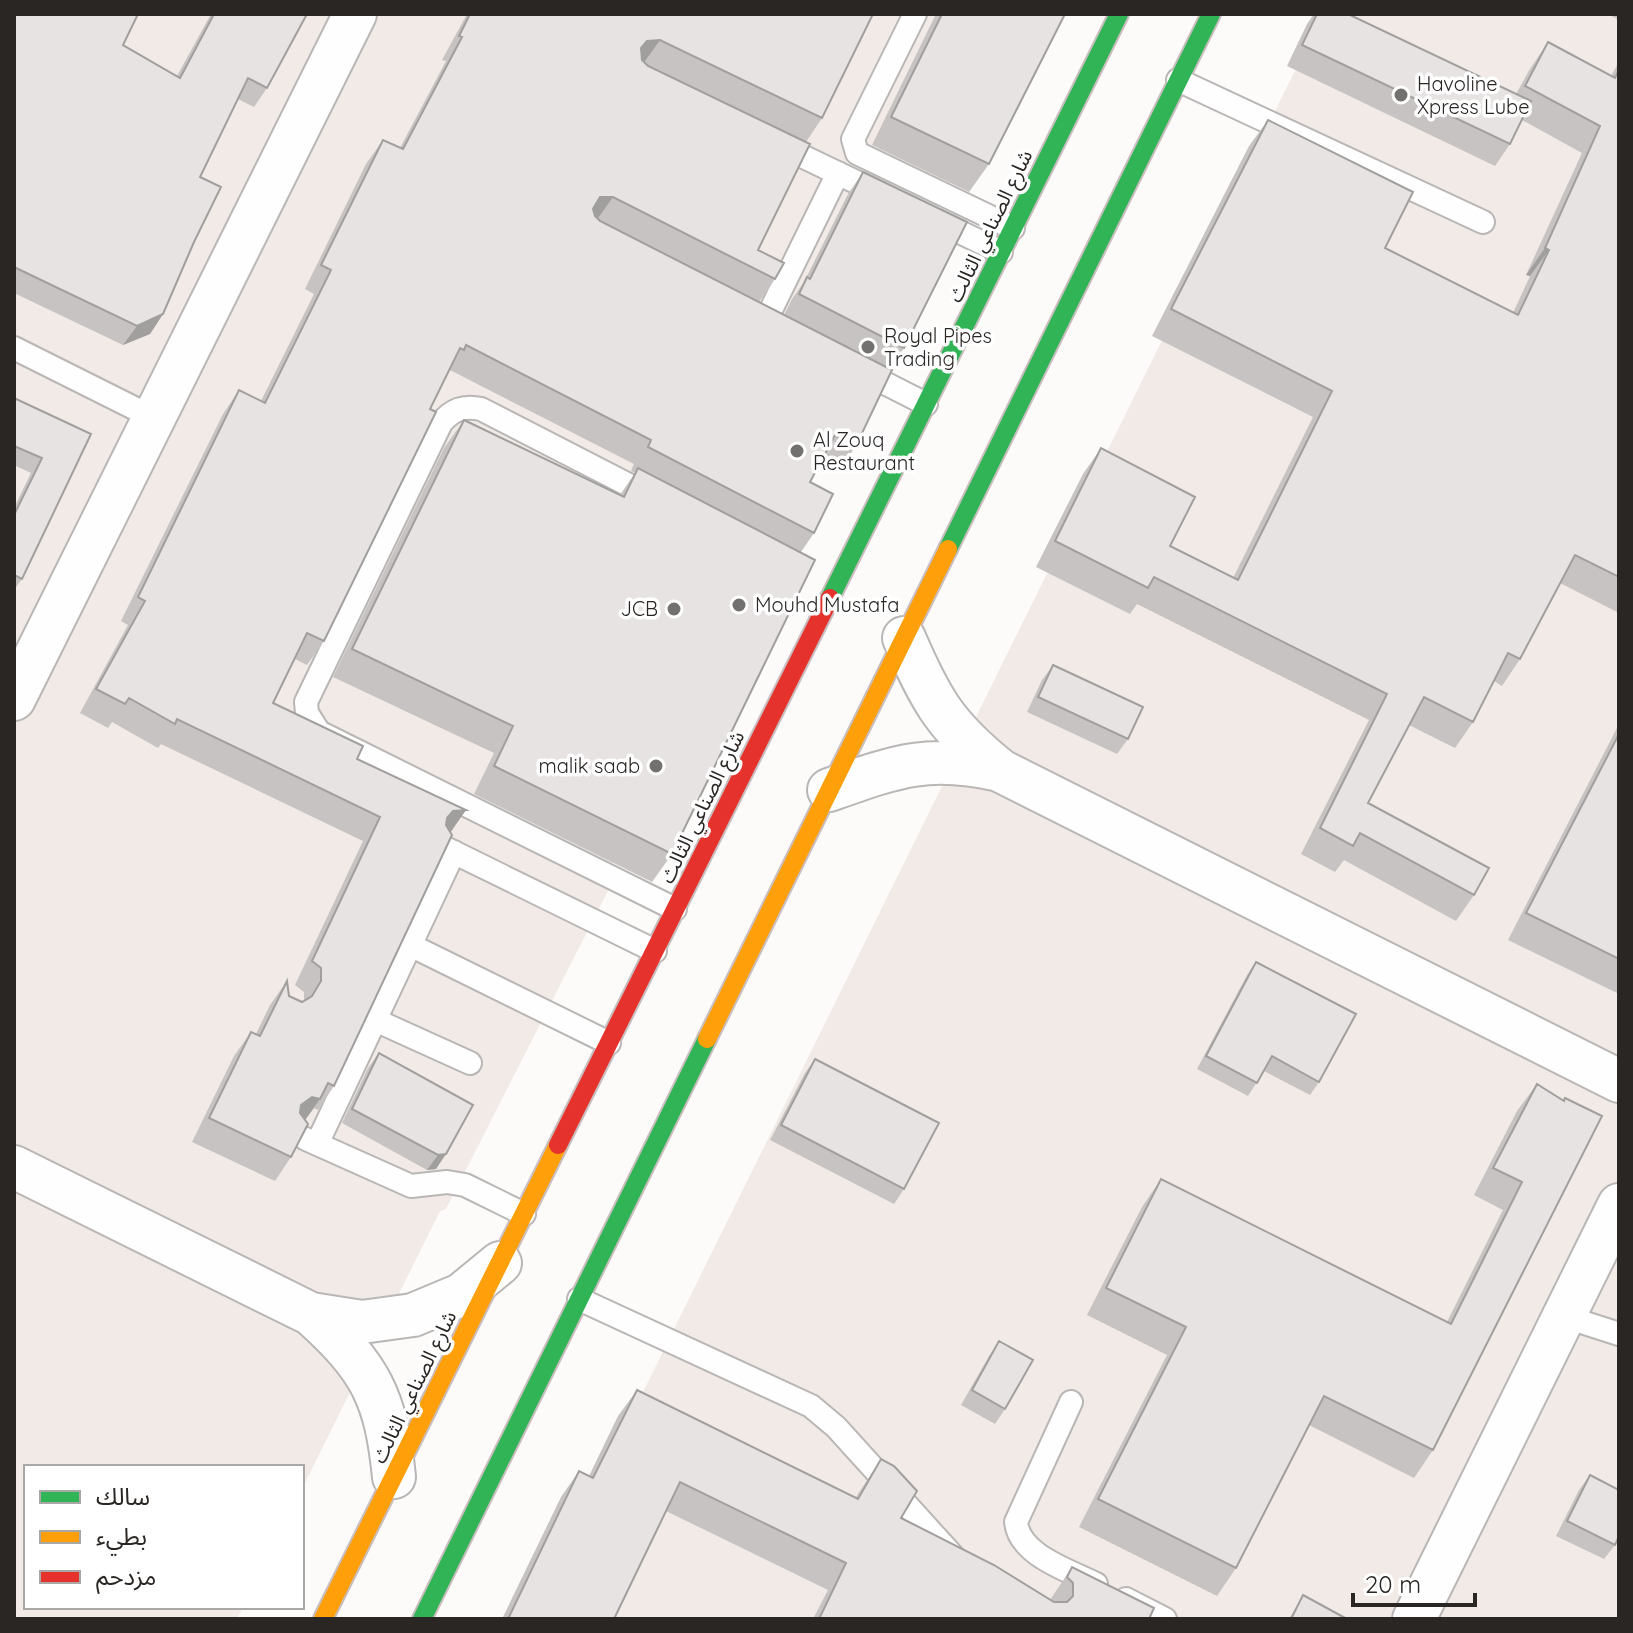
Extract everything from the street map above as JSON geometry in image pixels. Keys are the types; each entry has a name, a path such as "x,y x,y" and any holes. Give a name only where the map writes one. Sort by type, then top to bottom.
{"main road":[{"name":"شارع الصناعي الثالث","path":"323,1619 655,951 826,587 926,404 1119,14"},
{"path":"422,1619 1211,14"}],"street":[{"path":"14,699 355,14"},
{"path":"904,638 921,679 942,715 969,745 1001,771 1619,1081"},
{"path":"829,790 899,766 933,762 968,763 1001,771"},
{"path":"14,1167 311,1314 346,1346 373,1385 389,1430 394,1477"},
{"path":"1414,1619 1619,1205"},
{"path":"311,1314 362,1322 413,1315 461,1295 500,1263"}],"lane":[{"path":"915,14 856,133 853,146 857,153 1013,228"},
{"path":"1178,80 1483,222"},
{"path":"766,139 1001,252"},
{"path":"765,322 838,173"},
{"path":"14,348 154,418"},
{"path":"845,363 926,404"},
{"path":"675,909 319,732 307,713 306,702 441,423 458,409 481,409 678,511"},
{"path":"524,1214 456,1183 411,1186 307,1139 375,1020 410,945 448,849 655,951"},
{"path":"410,945 609,1043"},
{"path":"375,1020 470,1063"},
{"path":"579,1299 818,1410 968,1571"},
{"path":"1563,1316 1619,1334"},
{"path":"1071,1402 1016,1522 1017,1533 1022,1544 1032,1551 1165,1619"}],"shaded area":[{"path":"14,14 1034,14 606,876 613,881 446,1209 440,1211 304,1485 304,1465 24,1465 24,1609 242,1609 237,1619 14,1619"},
{"path":"1323,14 1619,14 1619,1619 531,1619"}],"building":[{"path":"14,14 138,14 123,45 180,78 214,14 307,14 267,88 248,78 200,177 221,187 163,314 137,326 14,267"},
{"path":"470,14 873,14 822,118 660,40 647,41 641,48 642,60 648,66 810,144 758,250 784,263 775,279 613,197 600,197 593,209 600,221 892,370 856,446 835,435 810,482 833,494 814,533 648,447 651,440 466,345 464,350 460,348 430,409 436,412 324,641 307,633 273,703 363,746 357,759 466,810 453,811 447,818 446,825 452,835 334,1086 328,1083 320,1099 312,1097 301,1105 300,1113 308,1124 291,1157 209,1118 251,1032 260,1036 287,981 289,996 302,1002 312,996 321,981 321,968 312,961 380,817 177,719 175,724 129,698 125,704 96,689 145,601 138,597 239,390 265,403 331,270 321,265 383,140 403,149 462,37 459,36"},
{"path":"942,14 1065,14 989,164 891,117"},
{"path":"1317,14 1348,14 1531,101 1510,144 1302,45"},
{"path":"1548,42 1615,78 1619,70 1619,577 1575,555 1520,659 1508,653 1473,722 1424,697 1368,803 1489,868 1474,895 1360,833 1353,846 1320,828 1387,694 1154,577 1148,588 1055,541 1101,448 1195,497 1170,546 1238,580 1332,391 1171,309 1268,120 1413,192 1385,248 1518,315 1549,250 1545,248 1600,126 1525,86"},
{"path":"863,172 967,222 904,348 799,294 807,277 810,279"},
{"path":"14,398 91,434 22,579 14,575 14,515 42,458 14,446"},
{"path":"464,420 624,497 638,468 815,560 672,854 494,766 513,726 352,649"},
{"path":"1053,665 1143,707 1128,739 1038,697"},
{"path":"1619,734 1619,959 1526,913"},
{"path":"1256,962 1356,1014 1319,1082 1272,1056 1257,1083 1206,1056"},
{"path":"379,1053 473,1105 446,1154 438,1155 352,1109"},
{"path":"815,1059 939,1123 904,1189 781,1125"},
{"path":"1537,1084 1564,1101 1565,1098 1602,1116 1433,1450 1324,1396 1236,1568 1098,1499 1186,1327 1106,1288 1161,1179 1451,1324 1522,1182 1493,1168"},
{"path":"999,1341 1033,1360 1005,1409 972,1390"},
{"path":"637,1390 858,1499 881,1459 894,1466 917,1491 901,1518 994,1565 1054,1602 1067,1602 1073,1596 1073,1583 1067,1577 1072,1567 1154,1608 1149,1619 819,1619 846,1563 680,1482 614,1619 508,1619 579,1471 593,1478"},
{"path":"1590,1475 1619,1490 1619,1536 1615,1545 1567,1521"},
{"path":"1303,1595 1347,1619 1291,1619"}],"traffic: fast":[{"path":"830,598 1119,14"},
{"path":"948,549 1211,14"},
{"path":"422,1619 707,1039"}],"traffic: slow":[{"path":"707,1039 948,549"},
{"path":"323,1619 558,1145"}],"traffic: jam":[{"path":"558,1145 830,598"}],"place":[{"name":"Havoline Xpress Lube","path":"1401,95"},
{"name":"Royal Pipes Trading","path":"868,347"},
{"name":"Al Zouq Restaurant","path":"797,451"},
{"name":"Mouhd Mustafa","path":"739,605"},
{"name":"JCB","path":"674,609"},
{"name":"malik saab","path":"656,766"}]}
